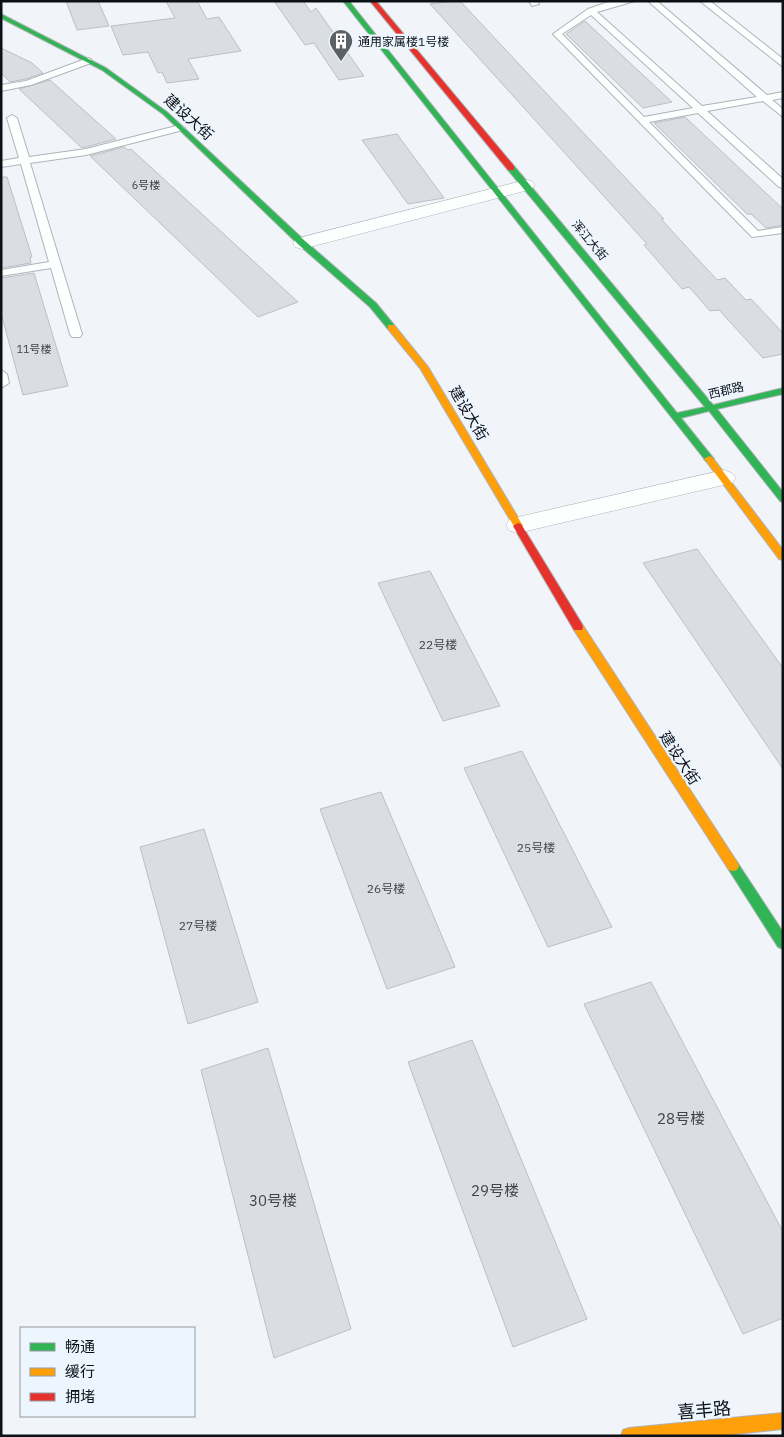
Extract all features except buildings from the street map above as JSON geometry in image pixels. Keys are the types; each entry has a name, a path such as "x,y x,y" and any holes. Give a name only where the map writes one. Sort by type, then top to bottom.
{"main road":[{"path":"346,1 676,416 697,428 724,478 783,557"},
{"name":"浑江大街","path":"373,1 710,408 727,421 783,499"},
{"name":"建设大街","path":"1,16 104,69 165,113 302,243 373,305 424,367 587,643 783,944"},
{"name":"西郡路","path":"676,416 783,391"},
{"path":"697,428 727,421"},
{"name":"喜丰路","path":"629,1436 783,1421"}],"street":[{"path":"302,243 526,185"},
{"path":"518,526 724,478"}],"lane":[{"path":"631,1 611,4 591,11 557,34 756,235 783,230"},
{"path":"652,1 783,114"},
{"path":"704,1 783,64"},
{"path":"591,11 783,185"},
{"path":"1,88 28,83 88,61"},
{"path":"642,120 783,95"},
{"path":"12,118 76,334"},
{"path":"1,164 86,152 180,128"},
{"path":"1,273 56,264"}],"traffic: fast":[{"path":"346,1 709,459"},
{"path":"1,16 104,69 165,113 302,243 373,305 391,327"},
{"path":"511,168 710,407 783,499"},
{"path":"676,416 783,391"},
{"path":"733,866 783,943"}],"traffic: slow":[{"path":"391,327 424,367 518,526"},
{"path":"709,459 783,557"},
{"path":"578,627 733,866"},
{"path":"629,1436 783,1421"}],"traffic: jam":[{"path":"373,1 511,168"},
{"path":"518,526 578,627"}],"place":[{"name":"通用家属楼1号楼","path":"341,62"}]}
